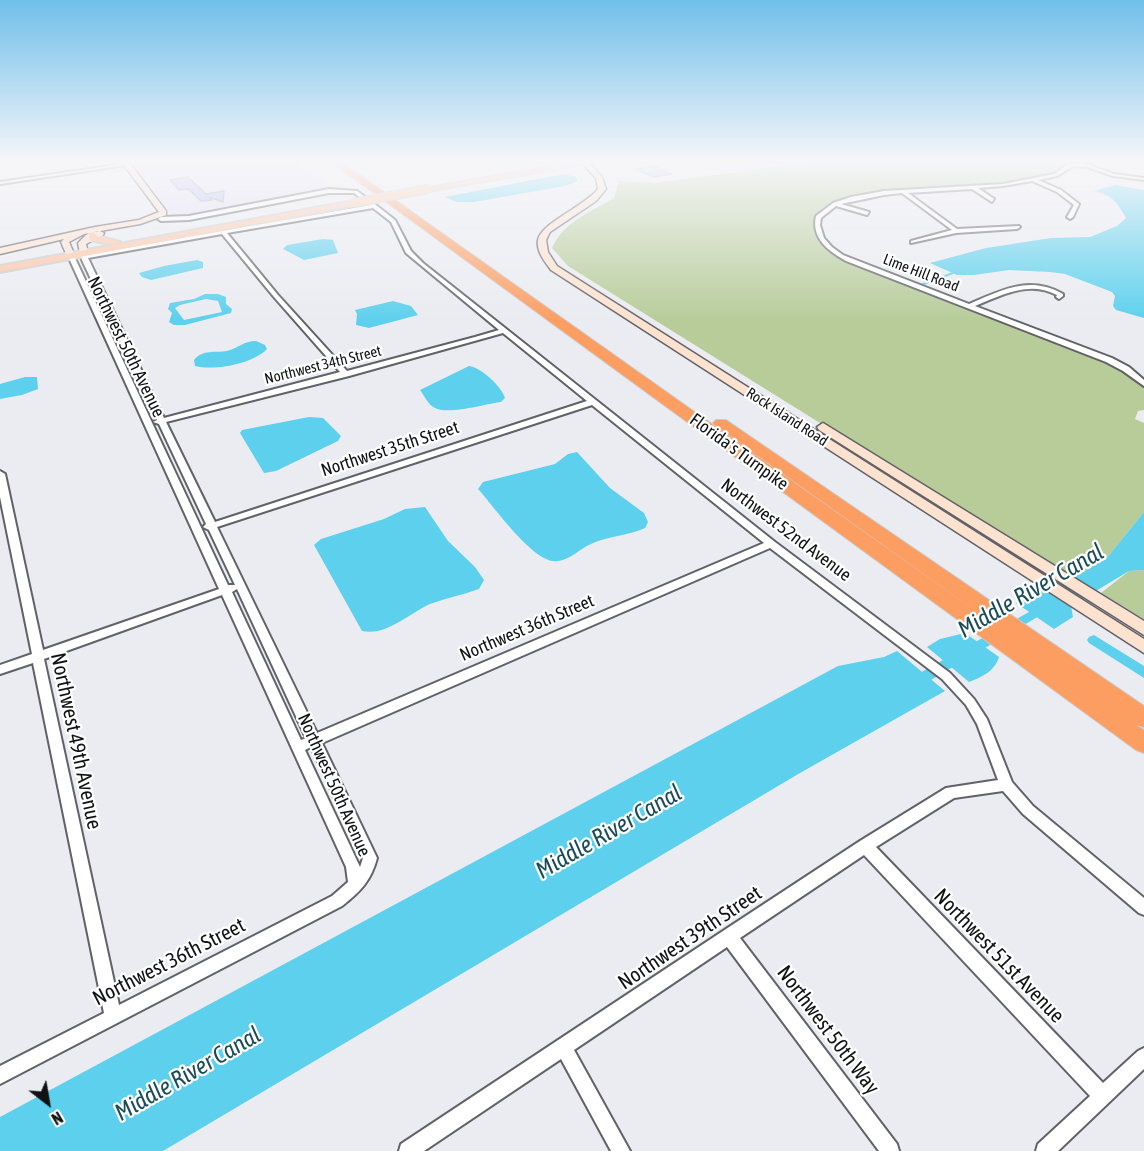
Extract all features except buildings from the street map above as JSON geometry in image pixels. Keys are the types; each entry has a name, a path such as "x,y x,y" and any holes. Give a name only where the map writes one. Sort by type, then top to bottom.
{"highway":[{"name":"Florida's Turnpike","path":"410,215 1032,651 1144,718"},
{"name":"Florida's Turnpike","path":"422,215 982,616"},
{"name":"Florida's Turnpike","path":"1032,651 1144,743"}],"main road":[{"path":"0,263 84,253 114,245 276,215"},
{"name":"Rock Island Road","path":"568,215 556,222 541,239 540,247 544,256 554,268 1058,582"},
{"name":"Rock Island Road","path":"581,215 552,239 551,246 555,255 565,266 1086,600 1144,629"},
{"path":"70,253 65,240 162,216"},
{"path":"84,253 88,234"},
{"path":"0,251 37,242 88,234 96,240 114,245 187,239"},
{"path":"0,269 70,253"},
{"name":"Rock Island Road","path":"1086,600 1144,647"}],"street":[{"name":"Northwest 52nd Avenue","path":"162,216 189,218 206,215"},
{"path":"84,253 187,239 326,215"},
{"name":"Northwest 52nd Avenue","path":"384,215 399,230 408,252 502,331 771,544 911,648 958,687 983,723 1006,785 1028,810 1144,909"},
{"name":"Lime Hill Road","path":"821,215 818,217 816,228 819,237 835,252 890,276 1109,360 1126,369 1144,384"},
{"path":"934,215 956,231"},
{"path":"913,242 956,231 1017,227"},
{"path":"224,233 276,296 346,374"},
{"name":"Northwest 50th Avenue","path":"70,253 353,867 356,886"},
{"name":"Northwest 50th Avenue","path":"84,253 105,304 370,858 367,871 356,886"},
{"path":"971,306 998,293 1033,286 1054,291 1061,295 1059,297"},
{"path":"94,306 105,304"},
{"path":"105,329 117,327"},
{"name":"Northwest 34th Street","path":"150,424 502,331"},
{"path":"117,356 129,353"},
{"path":"133,388 144,385"},
{"name":"Northwest 35th Street","path":"198,530 593,402"},
{"name":"Northwest 49th Avenue","path":"0,474 113,1017"},
{"name":"Northwest 36th Street","path":"298,747 771,544"},
{"path":"0,670 241,585"},
{"name":"Northwest 39th Street","path":"408,1151 865,846 951,792 1006,785"},
{"name":"Northwest 51st Avenue","path":"865,846 1103,1096"},
{"name":"Northwest 36th Street","path":"0,1075 337,902 356,886"},
{"name":"Northwest 50th Way","path":"729,936 890,1151"},
{"path":"564,1048 621,1151"},
{"path":"1044,1151 1144,1057"}],"shaded area":[{"path":"171,215 192,215 174,218"}],"green space":[{"path":"585,215 821,215 818,217 816,228 835,252 1109,360 1144,384 1144,410 1138,411 1135,419 1144,423 1144,512 1106,559 1072,580 568,266 552,248 571,224"},
{"path":"1144,570 1144,619 1101,593 1129,571"}],"water":[{"path":"1124,215 1144,215 1144,318 1116,310 1113,306 1115,296 1112,292 1065,274 1009,270 957,275 930,263 986,248 1051,238 1090,237 1117,226 1126,218"},
{"path":"323,239 333,240 338,253 304,260 283,249 287,245"},
{"path":"197,260 203,262 203,268 151,280 142,277 139,273 164,266"},
{"path":"205,294 218,294 226,297 226,304 232,309 231,313 185,325 174,325 169,322 172,313 168,309 170,303 194,299","holes":["206,299 218,301 222,312 184,320 175,308"]},
{"path":"393,301 411,306 418,315 369,328 356,325 355,310"},
{"path":"256,341 265,345 267,349 253,359 222,367 195,366 194,360 201,354 227,351"},
{"path":"469,366 490,378 500,388 505,398 501,402 458,410 441,410 430,405 420,390"},
{"path":"25,377 37,377 38,389 0,399 0,384"},
{"path":"309,417 323,418 341,436 338,441 276,471 264,473 240,433 242,430"},
{"path":"577,452 610,488 644,513 648,522 645,528 597,541 563,560 549,560 538,554 515,533 478,489 483,482 555,464 568,454"},
{"path":"425,507 448,541 475,567 484,580 479,589 430,604 389,627 371,632 362,631 314,545 321,539 384,519 405,509"},
{"path":"1144,512 1144,570 1129,571 1071,606 1073,617 1054,629 1016,603 1037,590 1050,592 1106,559"},
{"path":"965,633 999,657 991,670 969,682 927,647 940,639"},
{"path":"897,651 945,691 800,773 163,1151 0,1151 0,1117 838,666 884,657"}],"waterway":[{"path":"918,286 953,273"},
{"name":"Middle River Canal","path":"914,683 1047,606"},
{"path":"1094,640 1144,673"}]}
